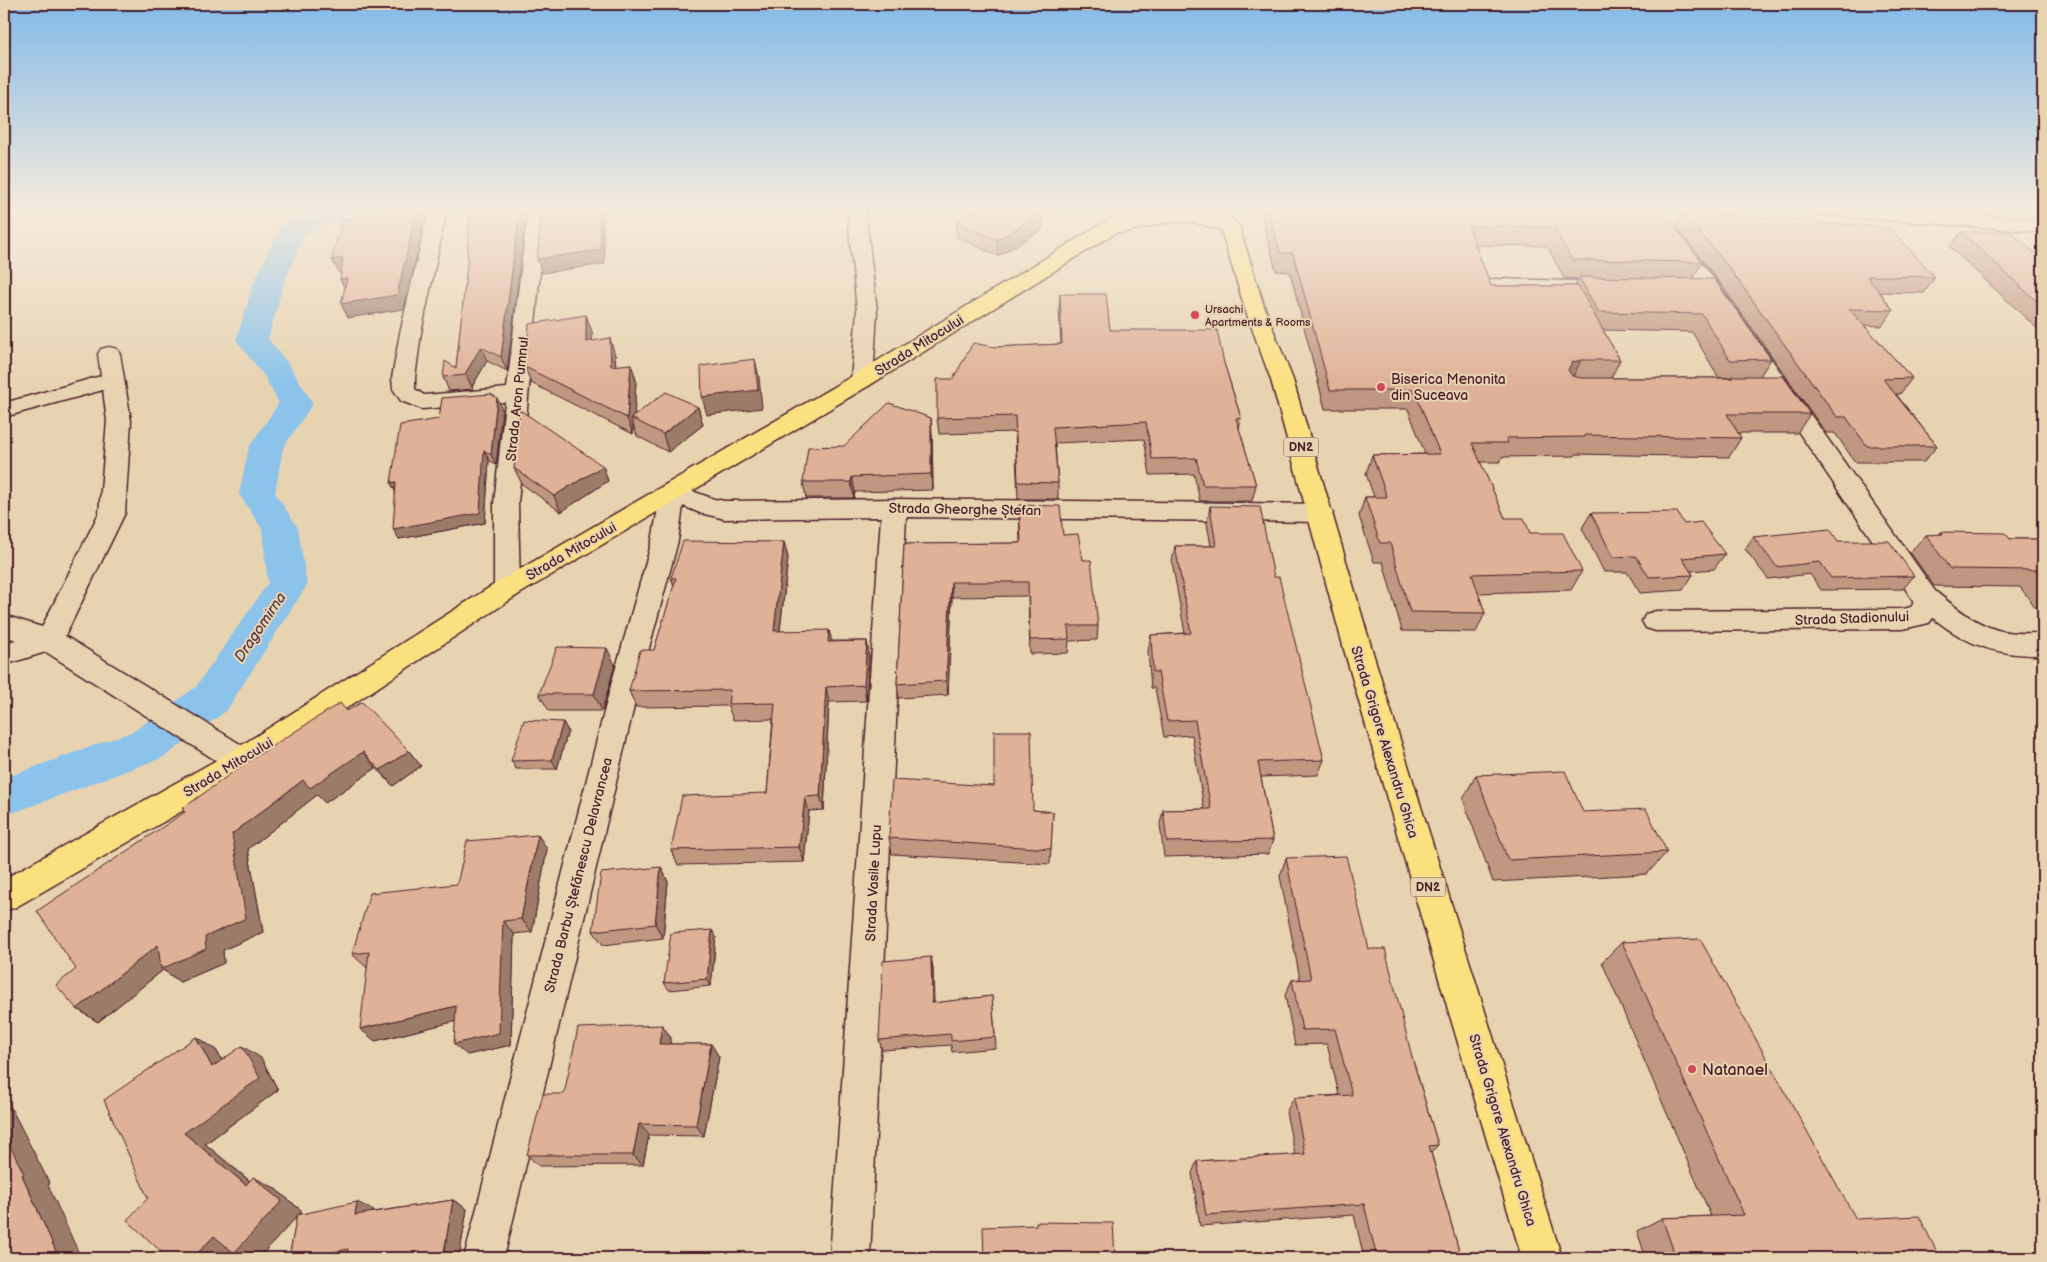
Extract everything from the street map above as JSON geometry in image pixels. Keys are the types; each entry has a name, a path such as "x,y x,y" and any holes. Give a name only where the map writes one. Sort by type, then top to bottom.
{"main road":[{"name":"Strada Mitocului","path":"4,896 242,761 507,589 862,380 1044,268"},
{"name":"Strada Grigore Alexandru Ghica","path":"1245,268 1255,309 1282,380 1373,701 1542,1258"}],"street":[{"path":"426,268 402,383 404,391 410,397 422,402 518,394"},
{"name":"Strada Aron Pumnul","path":"507,589 506,503 531,268"},
{"path":"862,268 867,311 862,380"},
{"name":"Strada Stadionului","path":"1656,621 1903,619 1919,616 1927,607 1926,598 1780,386 1702,289 1688,268"},
{"path":"1495,285 1594,287"},
{"path":"4,654 49,640 112,513 119,421 109,354"},
{"path":"4,410 113,380"},
{"path":"1750,386 1780,386"},
{"name":"Strada Gheorghe Ștefan","path":"673,492 709,507 725,510 894,508 1320,513"},
{"name":"Strada Barbu Ștefănescu Delavrancea","path":"484,1258 625,685 665,541 673,492"},
{"name":"Strada Vasile Lupu","path":"850,1258 894,508"},
{"path":"1926,598 1956,622 1978,634 2007,643 2043,644"},
{"path":"4,625 49,640 242,761"}],"building":[{"path":"342,268 403,268 397,295 341,304 347,278 340,279"},
{"path":"467,268 512,268 501,357 481,347 466,375 443,377 445,361 456,368"},
{"path":"1297,268 1484,268 1491,286 1578,286 1620,360 1581,360 1572,362 1568,370 1572,376 1581,378 1733,378 1732,376 1783,376 1810,414 1727,414 1741,438 1584,435 1585,437 1506,438 1508,443 1472,443 1505,518 1524,518 1530,533 1563,533 1582,571 1472,574 1485,613 1410,612 1390,543 1380,543 1365,497 1387,497 1372,455 1440,454 1414,390 1330,390"},
{"path":"1729,268 1927,268 1935,277 1867,276 1893,310 1849,309 1912,378 1883,379 1937,446 1867,446 1846,417 1837,417"},
{"path":"2000,268 2043,268 2043,307"},
{"path":"1579,277 1714,279 1771,359 1730,360 1702,314 1598,312"},
{"path":"1060,294 1106,294 1110,330 1217,330 1224,363 1241,418 1236,418 1256,485 1203,485 1196,458 1152,459 1146,422 1053,427 1058,483 1018,482 1015,416 937,418 937,379 953,379 973,343 994,347 1062,344"},
{"path":"586,315 586,342 610,338 611,366 631,364 627,418 525,367 529,324"},
{"path":"755,359 758,390 702,397 701,366"},
{"path":"666,392 698,407 663,434 631,418"},
{"path":"491,394 497,398 491,455 484,450 480,513 393,529 396,482 391,483 400,425 439,419 442,398"},
{"path":"889,403 931,418 931,474 852,477 851,482 803,482 808,447 844,446"},
{"path":"520,410 603,466 554,496 514,468"},
{"path":"1019,505 1060,506 1063,535 1078,534 1083,560 1091,560 1098,626 1068,626 1069,639 1030,640 1028,582 951,582 946,681 897,684 904,544 1021,543"},
{"path":"1210,506 1260,507 1274,577 1279,577 1324,760 1258,762 1273,840 1167,842 1163,810 1211,809 1195,720 1167,721 1158,672 1153,672 1151,635 1191,633 1175,546 1216,546"},
{"path":"1677,512 1684,524 1701,522 1725,554 1682,558 1693,575 1649,577 1636,556 1613,557 1591,513"},
{"path":"1830,529 1838,541 1889,541 1914,576 1831,578 1820,562 1777,567 1753,537"},
{"path":"1941,532 2005,533 2010,539 2043,539 2043,576 2038,570 1950,569 1926,535 1943,534"},
{"path":"683,541 784,542 774,631 829,630 828,642 867,641 864,685 826,687 820,796 805,797 799,847 671,850 682,796 767,793 775,703 728,704 730,690 629,691 640,650 654,650 676,578 671,578"},
{"path":"557,647 607,648 594,694 539,694"},
{"path":"362,702 409,751 380,770 363,752 310,788 303,780 232,834 246,918 205,937 206,949 161,969 158,945 77,1009 56,985 76,969 37,911 185,812 182,809 244,764 340,703 347,711"},
{"path":"524,720 563,722 552,760 511,761"},
{"path":"994,731 1031,731 1033,810 1053,812 1051,849 889,838 892,780 994,786"},
{"path":"1565,771 1583,812 1646,809 1667,852 1508,860 1476,775"},
{"path":"538,835 521,919 503,921 499,1033 454,1044 456,1006 360,1029 369,952 352,954 370,893 457,884 467,841"},
{"path":"1346,856 1369,949 1385,949 1412,1057 1438,1145 1429,1146 1461,1258 1377,1258 1364,1204 1206,1215 1197,1161 1305,1154 1294,1098 1352,1095 1335,1029 1302,1030 1292,980 1311,979 1286,858"},
{"path":"661,867 655,924 593,931 601,873"},
{"path":"712,930 707,979 664,983 671,933"},
{"path":"1700,939 1856,1219 1919,1216 1940,1258 1676,1258 1662,1218 1744,1215 1622,942"},
{"path":"931,957 932,1003 992,996 995,1037 951,1041 951,1034 879,1040 883,961"},
{"path":"662,1025 659,1044 711,1044 696,1125 639,1124 633,1155 527,1155 543,1094 564,1094 578,1028"},
{"path":"196,1037 212,1067 242,1046 260,1078 184,1133 246,1185 253,1177 282,1201 234,1253 214,1236 193,1258 168,1258 127,1220 148,1198 104,1100"},
{"path":"4,1134 24,1174 22,1175 59,1258 4,1258"},
{"path":"453,1200 443,1258 346,1258 348,1249 302,1258 289,1258 297,1215 357,1202 355,1215"},
{"path":"1036,1222 1113,1223 1115,1258 984,1258 983,1227 1036,1225"}],"waterway":[{"name":"Dragomirna","path":"4,797 149,744 211,699 288,585 280,528 257,494 266,447 296,403 278,372 252,340 268,285 276,268"}],"place":[{"name":"Ursachi Apartments & Rooms","path":"1195,315"},
{"name":"Biserica Menonita din Suceava","path":"1381,387"},
{"name":"Natanael","path":"1692,1069"}]}
